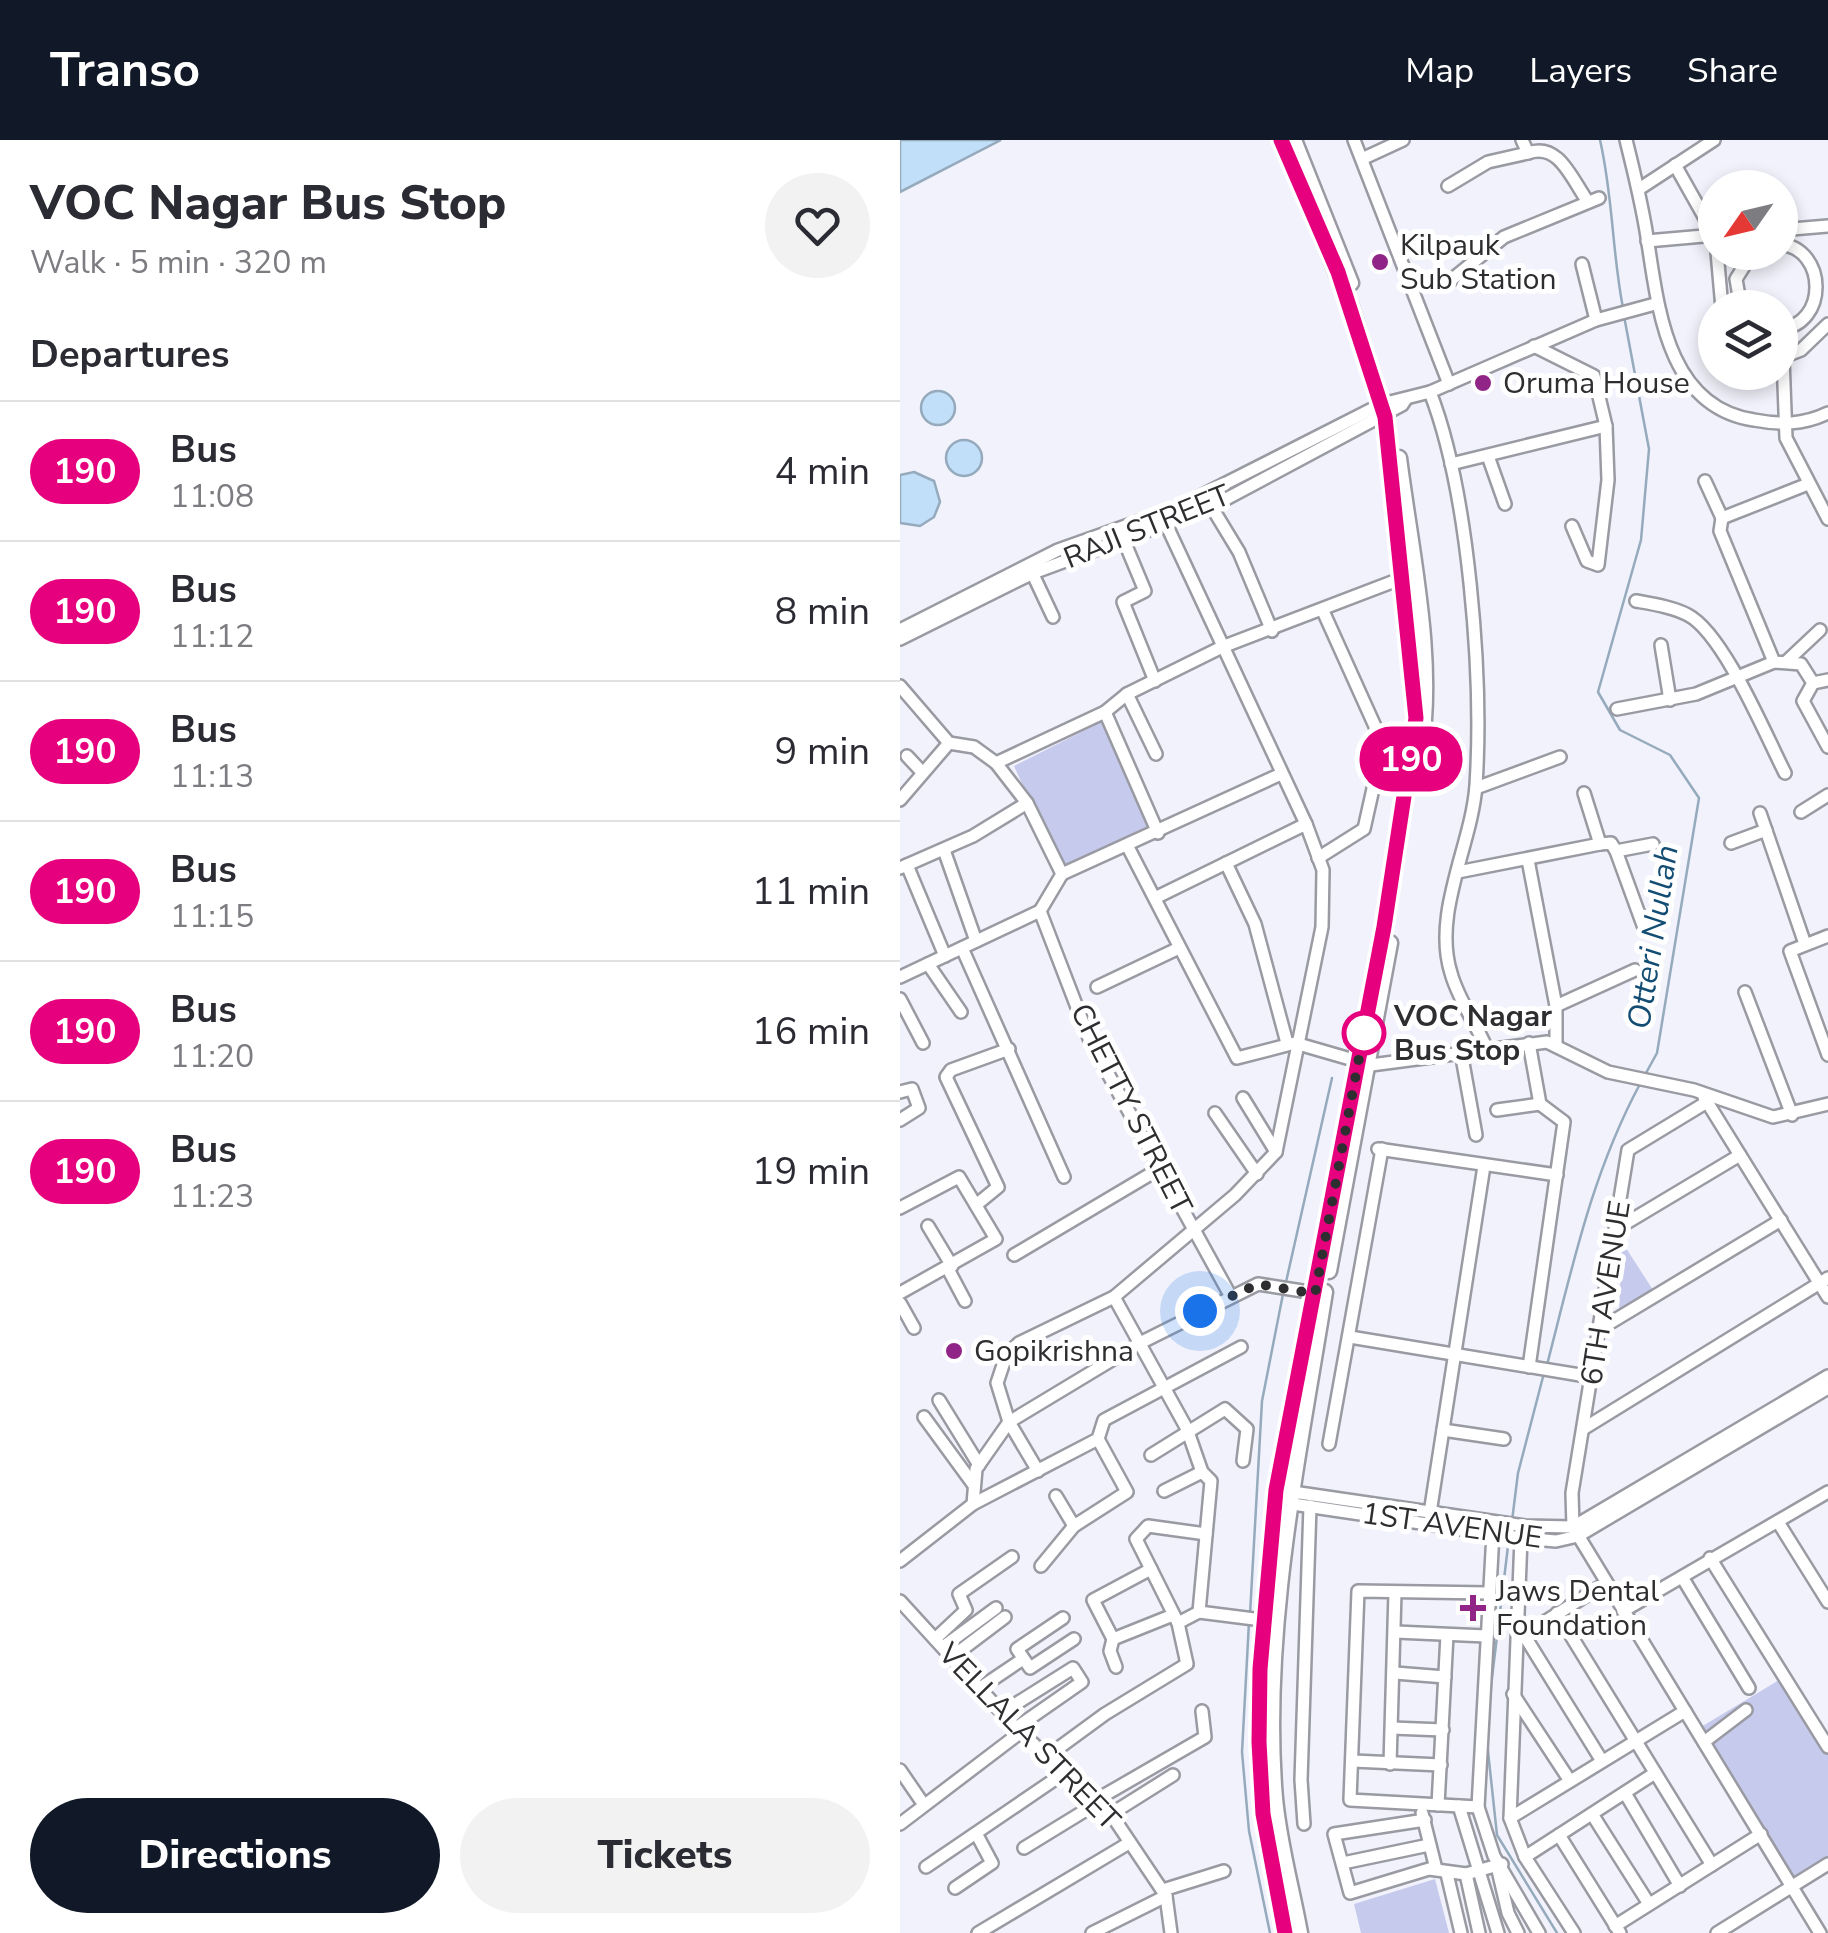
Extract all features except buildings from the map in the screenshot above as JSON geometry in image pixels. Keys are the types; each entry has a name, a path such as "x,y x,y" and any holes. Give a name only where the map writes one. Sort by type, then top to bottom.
{"main road":[{"path":"1281,140 1391,406"},
{"path":"1294,140 1337,241 1391,406 1425,725 1324,1294 1284,1496 1273,1700 1275,1800 1300,1933"},
{"path":"1285,1933 1263,1814 1259,1742 1264,1621 1315,1294 1365,1062"}],"street":[{"path":"1354,140 1449,384"},
{"path":"1364,158 1403,140"},
{"path":"1522,140 1528,153"},
{"path":"1626,140 1639,189 1655,304 1682,372 1713,404 1747,420 1786,425 1828,413"},
{"path":"1639,189 1714,140"},
{"path":"1448,186 1488,162 1542,148 1553,151 1593,200 1504,237 1450,281"},
{"path":"1675,166 1698,206"},
{"path":"1798,228 1828,226 1828,236"},
{"path":"1648,241 1698,237"},
{"path":"1798,249 1812,260 1821,287 1812,314 1798,324"},
{"path":"1582,264 1596,320"},
{"name":"RAJI STREET","path":"900,630 1030,569 1299,453 1391,406 1596,320 1655,304"},
{"path":"1798,348 1818,337 1828,324"},
{"path":"1534,346 1594,376 1606,426 1608,480 1602,560 1598,566 1587,561 1572,526"},
{"path":"1783,390 1786,438 1828,520"},
{"path":"1430,392 1451,464 1468,577 1478,735 1476,788 1448,930 1450,972 1487,1049"},
{"path":"1451,464 1606,426"},
{"name":"RAJI STREET","path":"900,638 1030,569 1211,506 1299,453"},
{"path":"1488,456 1505,504"},
{"path":"1705,482 1722,518 1720,531 1781,661"},
{"path":"1722,518 1808,484"},
{"path":"1204,494 1239,552 1272,631"},
{"path":"1038,1471 1009,1422 997,1383 1006,1356 1019,1343 1114,1297 1194,1231 1276,1152 1291,1043 1322,927 1323,870 1306,824 1166,524"},
{"path":"1122,536 1145,591 1124,602 1156,681"},
{"path":"1030,569 1054,617"},
{"path":"996,763 1106,712 1127,694 1222,647 1408,576"},
{"path":"1636,601 1694,619 1736,676 1784,773"},
{"path":"1318,858 1364,829 1384,744 1323,611"},
{"path":"1617,709 1670,700 1781,661 1820,630"},
{"path":"1661,645 1670,700"},
{"path":"1781,661 1802,664 1814,683"},
{"path":"1828,680 1814,683 1803,702 1828,746"},
{"path":"900,686 949,743 974,747 996,763 1027,802 1062,874"},
{"path":"1127,694 1156,754"},
{"path":"1106,712 1158,832"},
{"path":"900,800 949,743"},
{"path":"908,756 921,771"},
{"path":"1476,788 1560,757"},
{"path":"900,978 1040,910 1062,874 1281,774"},
{"path":"1584,793 1600,844"},
{"path":"1801,812 1828,795"},
{"path":"945,956 904,866 944,850 1027,802"},
{"path":"1760,812 1805,944"},
{"path":"1157,896 1306,824"},
{"path":"1731,843 1766,830"},
{"path":"1458,872 1612,843 1642,925"},
{"path":"1616,851 1654,844"},
{"path":"1128,847 1157,896 1234,1056 1242,1058 1291,1043 1365,1062 1556,1043 1620,1076 1773,1118 1828,1104"},
{"path":"944,850 976,941"},
{"path":"1528,860 1556,1006 1556,1043"},
{"path":"1226,864 1255,924 1291,1043"},
{"name":"CHETTY STREET","path":"1040,910 1090,1041 1230,1295"},
{"path":"1828,936 1790,951 1828,1054"},
{"path":"962,948 1064,1176"},
{"path":"1097,986 1179,948"},
{"path":"928,964 961,1012"},
{"path":"1556,1006 1634,970"},
{"path":"1745,992 1792,1115"},
{"path":"900,999 923,1043"},
{"path":"1529,1043 1540,1104 1564,1122 1530,1367"},
{"path":"976,1204 998,1187 946,1077 951,1070 1009,1049"},
{"path":"1461,1052 1476,1135"},
{"path":"900,1092 912,1090 919,1108 900,1120"},
{"path":"1704,1097 1781,1220 1824,1280 1828,1298"},
{"name":"6TH AVENUE","path":"1575,1532 1572,1493 1628,1150 1704,1097"},
{"path":"1243,1098 1276,1152"},
{"path":"1496,1110 1540,1104"},
{"path":"1215,1114 1257,1174"},
{"path":"1328,1444 1350,1337 1380,1149 1557,1175"},
{"path":"1618,1228 1740,1155"},
{"path":"1430,1512 1484,1166"},
{"path":"1014,1255 1159,1169"},
{"path":"900,1208 961,1178 995,1242 900,1292"},
{"path":"1600,1329 1781,1220"},
{"path":"928,1226 965,1301"},
{"path":"1583,1429 1824,1280"},
{"path":"973,1504 973,1484 979,1465 1009,1422 1140,1343 1230,1295 1258,1284 1315,1294"},
{"path":"1114,1297 1187,1429 1202,1472 1211,1481 1199,1612"},
{"path":"900,1303 914,1328"},
{"path":"1350,1337 1592,1378"},
{"path":"900,1561 973,1504 1098,1439 1104,1420 1241,1347"},
{"name":"1ST AVENUE","path":"1575,1532 1828,1376"},
{"name":"1ST AVENUE","path":"1284,1496 1310,1506 1509,1532 1575,1532 1828,1388"},
{"path":"939,1400 979,1465"},
{"path":"1152,1455 1225,1408 1247,1428 1243,1460"},
{"path":"924,1417 973,1484"},
{"path":"1443,1430 1504,1439"},
{"path":"1041,1566 1074,1526 1127,1492 1098,1439"},
{"path":"1164,1491 1202,1472"},
{"path":"1623,1611 1828,1492"},
{"path":"1056,1496 1074,1526"},
{"name":"1ST AVENUE","path":"1284,1496 1430,1512 1509,1532"},
{"path":"1304,1824 1301,1762 1310,1506"},
{"path":"1778,1522 1828,1602"},
{"path":"1049,1756 1105,1714 1186,1664 1175,1619 1136,1539 1148,1526 1206,1534"},
{"path":"1509,1532 1489,1593 1478,1807 1494,1856 1539,1933"},
{"path":"1509,1532 1519,1639 1513,1694 1510,1818 1524,1858 1574,1933"},
{"path":"1575,1532 1820,1933"},
{"path":"943,1647 966,1610 959,1594 1012,1557"},
{"path":"1710,1558 1828,1747"},
{"path":"1116,1666 1110,1651 1112,1639 1093,1600 1152,1570"},
{"path":"1682,1577 1749,1688"},
{"path":"1519,1639 1606,1583"},
{"path":"1478,1807 1350,1800 1358,1591 1489,1593"},
{"path":"1390,1764 1395,1592"},
{"name":"VELLALA STREET","path":"900,1601 1018,1730 1067,1770 1111,1814 1164,1893 1171,1933"},
{"path":"943,1647 1000,1612"},
{"path":"1112,1639 1199,1612 1280,1622"},
{"path":"1556,1614 1712,1865"},
{"path":"1063,1618 1017,1649 1030,1668 1074,1639"},
{"path":"1396,1632 1486,1636"},
{"path":"1438,1805 1448,1636"},
{"path":"1519,1639 1602,1761"},
{"path":"980,1688 1023,1658"},
{"path":"900,1824 1082,1682 1073,1668 1003,1712"},
{"path":"1394,1673 1446,1677"},
{"path":"1513,1694 1570,1782"},
{"path":"1510,1818 1685,1710"},
{"path":"1704,1742 1746,1710"},
{"path":"1024,1848 1205,1737 1202,1711"},
{"path":"1392,1728 1443,1730"},
{"path":"1352,1761 1441,1765"},
{"path":"900,1770 924,1804"},
{"path":"926,1867 977,1836 1067,1770"},
{"path":"1524,1858 1654,1773"},
{"path":"1111,1814 1173,1775"},
{"path":"1625,1793 1680,1886"},
{"path":"1419,1804 1428,1845 1442,1872 1461,1933"},
{"path":"1459,1806 1498,1933"},
{"path":"1592,1814 1649,1904"},
{"path":"1425,1820 1334,1834 1350,1893 1442,1872 1466,1874 1500,1865"},
{"path":"1559,1835 1618,1929 1649,1904 1761,1834"},
{"path":"955,1888 992,1863 977,1836"},
{"path":"978,1933 1129,1842"},
{"path":"1343,1864 1428,1845"},
{"path":"1717,1933 1828,1864"},
{"path":"1500,1865 1508,1913 1518,1933"},
{"path":"1092,1933 1164,1893 1224,1871"},
{"path":"1466,1874 1479,1933"}],"shaded area":[{"path":"900,140 1001,140 900,192"},
{"path":"938,391 950,396 955,408 950,420 938,425 926,420 921,408 926,396"},
{"path":"964,440 977,445 982,458 977,471 964,476 951,471 946,458 951,445"},
{"path":"914,472 934,481 940,502 934,517 920,526 900,523 900,475"},
{"path":"1107,719 1154,829 1062,871 1014,766"},
{"path":"1622,1242 1653,1290 1619,1313"},
{"path":"1781,1679 1828,1755 1828,1860 1795,1881 1701,1727"},
{"path":"1435,1879 1449,1933 1361,1933 1354,1904"}],"waterway":[{"name":"Otteri Nullah","path":"1600,140 1623,308"},
{"name":"Otteri Nullah","path":"1624,316 1649,449 1641,540 1598,692 1620,730 1670,755 1699,798 1657,1053 1646,1073"},
{"path":"1286,1282 1332,1078"},
{"name":"Otteri Nullah","path":"1547,1365 1596,1186 1640,1084"},
{"path":"1250,1614 1262,1401 1283,1294"},
{"name":"Otteri Nullah","path":"1512,1521 1518,1473 1544,1373"},
{"name":"Otteri Nullah","path":"1490,1694 1509,1538"},
{"path":"1249,1622 1242,1752 1249,1831 1270,1933"},
{"name":"Otteri Nullah","path":"1487,1742 1497,1835 1557,1933"}],"bus line":[{"name":"190","path":"1281,140 1338,272 1385,417 1416,718 1384,927 1276,1490 1260,1669 1259,1742 1263,1814 1285,1933"}],"place":[{"name":"Kilpauk Sub Station","path":"1380,262"},
{"name":"Oruma House","path":"1483,383"},
{"name":"VOC Nagar Bus Stop","path":"1364,1033"},
{"name":"Gopikrishna","path":"954,1351"},
{"name":"Jaws Dental Foundation","path":"1473,1608"}],"route":[{"path":"1200,1311 1258,1284 1315,1294 1365,1026 1364,1033"}]}
